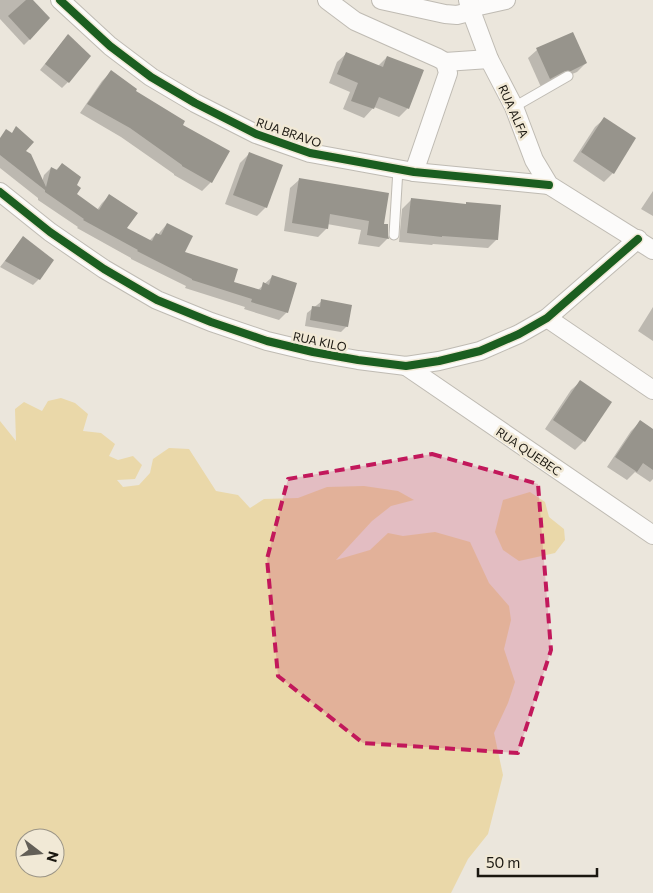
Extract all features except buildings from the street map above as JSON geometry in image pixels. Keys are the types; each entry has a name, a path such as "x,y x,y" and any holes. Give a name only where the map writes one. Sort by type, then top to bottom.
{"street":[{"name":"RUA BRAVO","path":"60,0 110,46 151,77 195,103 256,134 310,153 406,170 549,185"},
{"path":"327,0 355,21 445,62 489,59"},
{"path":"382,0 457,15 464,14 469,4 506,0"},
{"name":"RUA ALFA","path":"469,4 489,59 514,107 534,160 549,185 653,250"},
{"path":"406,170 448,73 445,62"},
{"name":"RUA KILO","path":"0,192 50,232 104,269 157,300 211,322 266,341 313,352 406,366 440,361 480,351 519,334 546,318 638,239"},
{"path":"546,318 653,390"},
{"name":"RUA QUEBEC","path":"406,366 653,536"}],"lane":[{"path":"514,107 568,76"},
{"path":"394,235 406,170"}],"highlighted area":[{"path":"432,454 538,484 551,650 518,753 363,743 278,676 267,559 288,479"}],"shaded area":[{"path":"61,398 75,403 88,414 83,431 101,433 115,444 109,456 118,460 133,456 142,465 135,479 117,480 123,487 139,485 150,473 153,459 169,448 189,449 216,491 238,495 250,508 264,499 298,498 327,487 364,486 398,491 414,500 391,506 372,521 336,560 370,550 388,533 403,536 435,532 470,542 489,583 509,606 511,620 504,649 515,682 508,703 494,733 503,775 488,834 468,859 451,893 0,893 0,421 16,441 15,409 24,402 42,411 48,401"},
{"path":"530,492 545,502 549,517 564,529 565,540 555,553 519,561 503,550 495,532 503,500"}],"cycle path":[{"path":"60,0 110,46 151,77 195,103 256,134 310,153 414,172 549,185"},
{"path":"0,192 50,232 104,269 157,300 211,322 267,341 313,352 406,366 439,361 480,351 519,334 547,318 638,239"}]}
